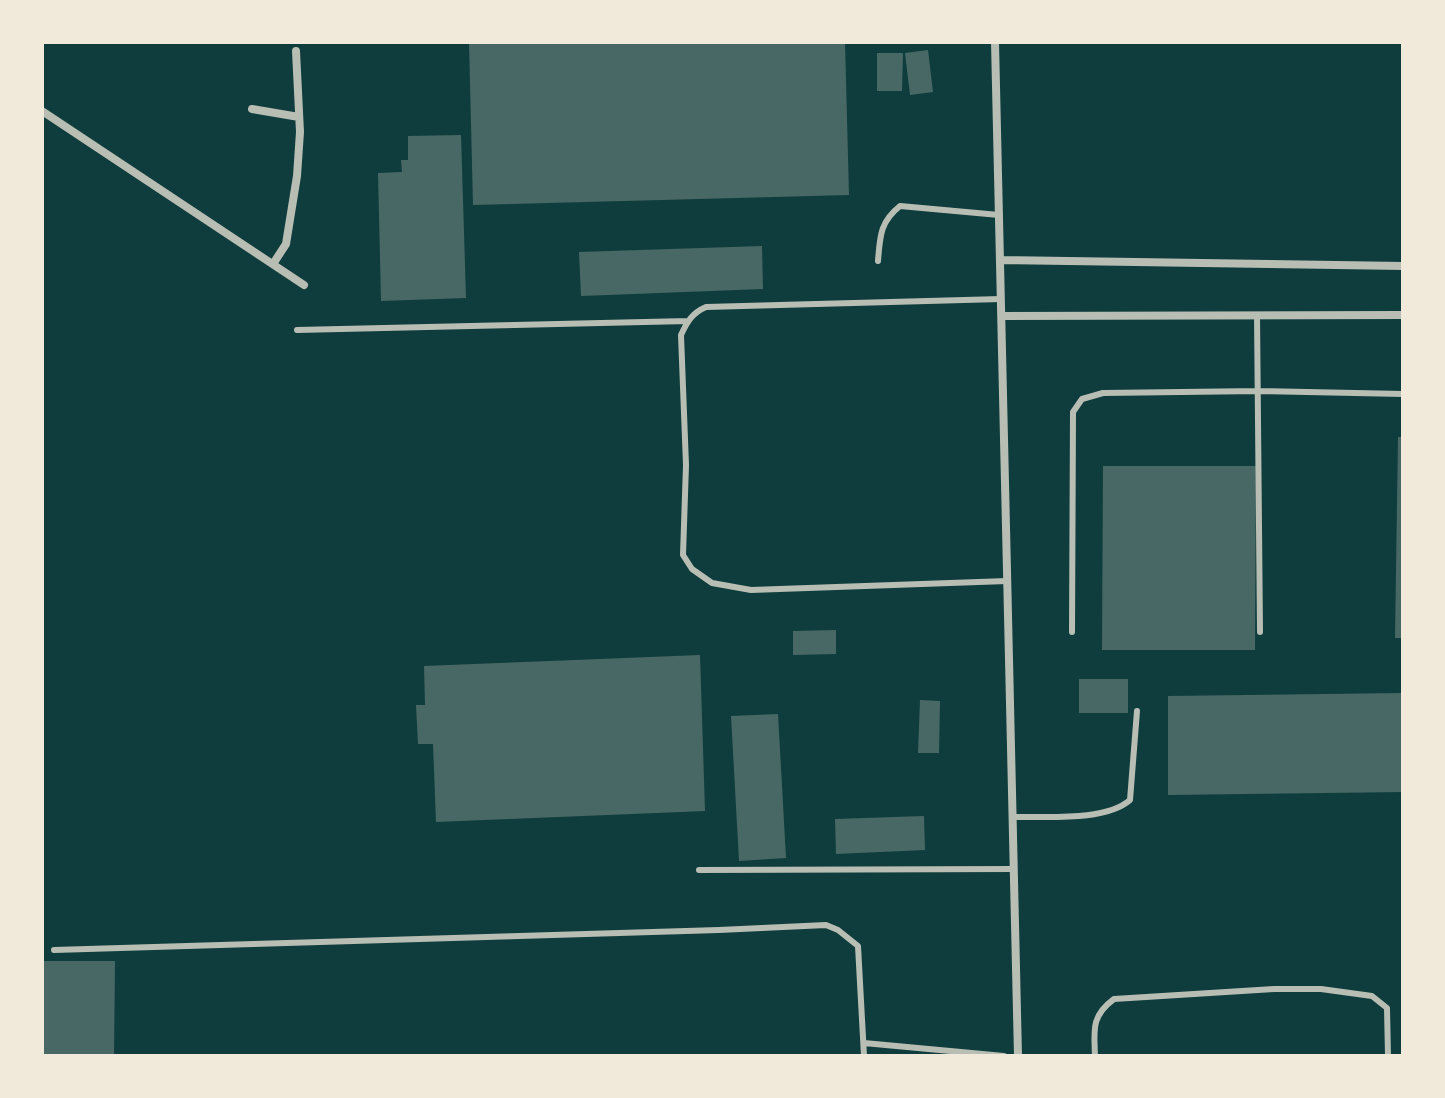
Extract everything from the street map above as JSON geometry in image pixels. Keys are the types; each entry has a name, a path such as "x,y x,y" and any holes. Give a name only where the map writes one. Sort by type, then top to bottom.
{"street":[{"path":"995,42 1018,1056"},
{"path":"273,264 286,244 297,176 299,117 296,51"},
{"path":"252,109 299,117"},
{"path":"42,111 304,285"},
{"path":"1001,260 1403,266"},
{"path":"1002,316 1403,315"}],"lane":[{"path":"878,261 880,230 887,216 900,206 999,215"},
{"path":"1001,299 706,307 697,311 681,335 686,465 683,555 692,569 712,583 751,590 1007,581"},
{"path":"1257,315 1260,632"},
{"path":"297,330 688,321"},
{"path":"1072,632 1073,412 1082,399 1103,393 1259,391 1403,394"},
{"path":"1013,817 1098,814 1116,810 1130,800 1137,711"},
{"path":"699,870 1014,869"},
{"path":"54,950 826,925 838,930 858,946 864,1056"},
{"path":"1095,1056 1096,1018 1103,1007 1114,999 1321,989 1372,996 1387,1008 1388,1056"},
{"path":"864,1043 1004,1056"}],"building":[{"path":"469,42 845,42 849,195 473,205"},
{"path":"928,50 933,92 910,95 905,53"},
{"path":"877,53 903,53 902,91 877,91"},
{"path":"461,135 466,298 381,301 378,173 402,172 401,160 408,160 408,136"},
{"path":"762,246 763,289 581,296 579,252"},
{"path":"1398,437 1403,437 1403,638 1395,638"},
{"path":"1103,466 1256,466 1255,650 1102,650"},
{"path":"836,630 836,654 793,655 793,631"},
{"path":"700,655 705,811 436,822 433,744 418,744 416,705 425,705 424,666"},
{"path":"1079,679 1128,679 1128,713 1079,713"},
{"path":"1403,693 1403,792 1168,795 1168,696"},
{"path":"920,700 940,701 939,753 918,753"},
{"path":"778,714 786,858 739,861 731,716"},
{"path":"924,816 925,850 836,854 835,819"},
{"path":"42,961 115,961 114,1056 42,1056"}]}
